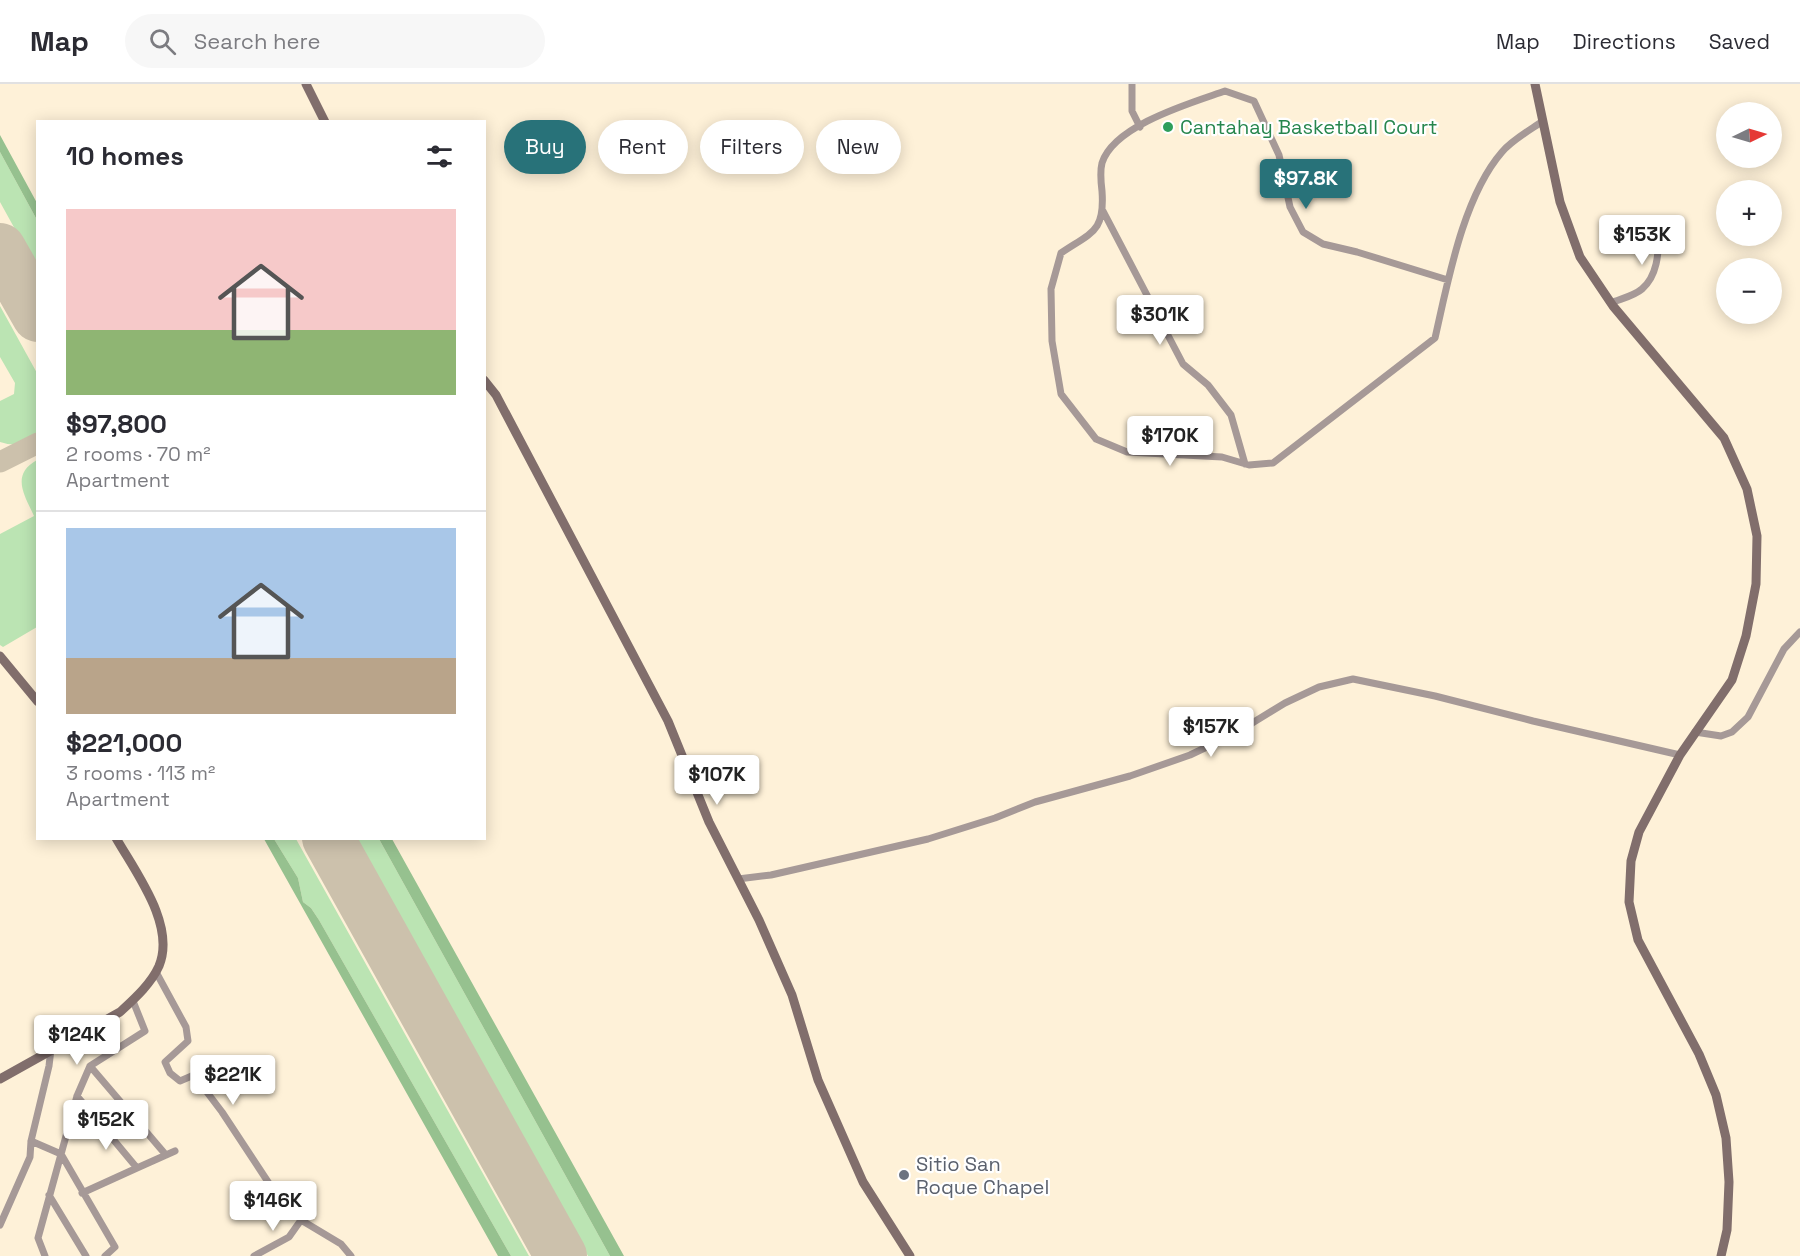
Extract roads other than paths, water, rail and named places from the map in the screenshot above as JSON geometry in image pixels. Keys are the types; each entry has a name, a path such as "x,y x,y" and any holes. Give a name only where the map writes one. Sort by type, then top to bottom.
{"street":[{"path":"306,84 324,120"},
{"path":"1132,84 1132,111 1140,127"},
{"path":"1535,84 1560,202 1580,257 1611,303 1724,438 1748,489 1757,536 1756,584 1746,636 1732,680 1680,756 1640,832 1631,861 1629,902 1638,940 1699,1054 1716,1095 1726,1138 1729,1182 1727,1230 1721,1256"},
{"path":"1448,280 1323,244 1303,232 1290,207 1279,155 1254,101 1225,91 1152,118 1112,146 1102,164 1103,211 1097,229 1061,253 1051,289 1052,341 1061,394 1096,440 1127,452 1222,457 1245,464 1273,463 1435,338 1448,280 1473,198 1502,151 1543,121"},
{"path":"1103,211 1183,364 1208,385 1231,415 1245,464"},
{"path":"1611,303 1640,290 1652,278 1657,258 1660,220"},
{"path":"486,382 496,395 668,721 709,822 792,995 818,1080 863,1182 910,1256"},
{"path":"1695,732 1722,736 1732,732 1748,717 1785,649 1800,632"},
{"path":"0,656 36,700"},
{"path":"738,879 771,875 928,839 995,818 1035,802 1130,776 1190,755 1236,733 1285,703 1319,687 1353,679 1435,696 1680,756"},
{"path":"0,1079 120,1012 133,1000 159,966 162,932 156,911 117,840"},
{"path":"156,972 186,1027 188,1041 165,1062 170,1073 180,1081 194,1075 222,1112 274,1191 288,1202 302,1220 340,1244 351,1256"},
{"path":"45,1256 38,1238 77,1096 90,1066 145,1031 133,1000"},
{"path":"0,1225 30,1157 31,1141 50,1066 51,1049"},
{"path":"90,1066 166,1155"},
{"path":"77,1096 137,1168"},
{"path":"31,1141 61,1154 115,1247 105,1256"},
{"path":"82,1193 175,1151"},
{"path":"49,1195 86,1256"},
{"path":"254,1256 289,1237 302,1220"}],"place":[{"name":"Cantahay Basketball Court","path":"1168,127"},
{"name":"Sitio San Roque Chapel","path":"904,1175"}]}
